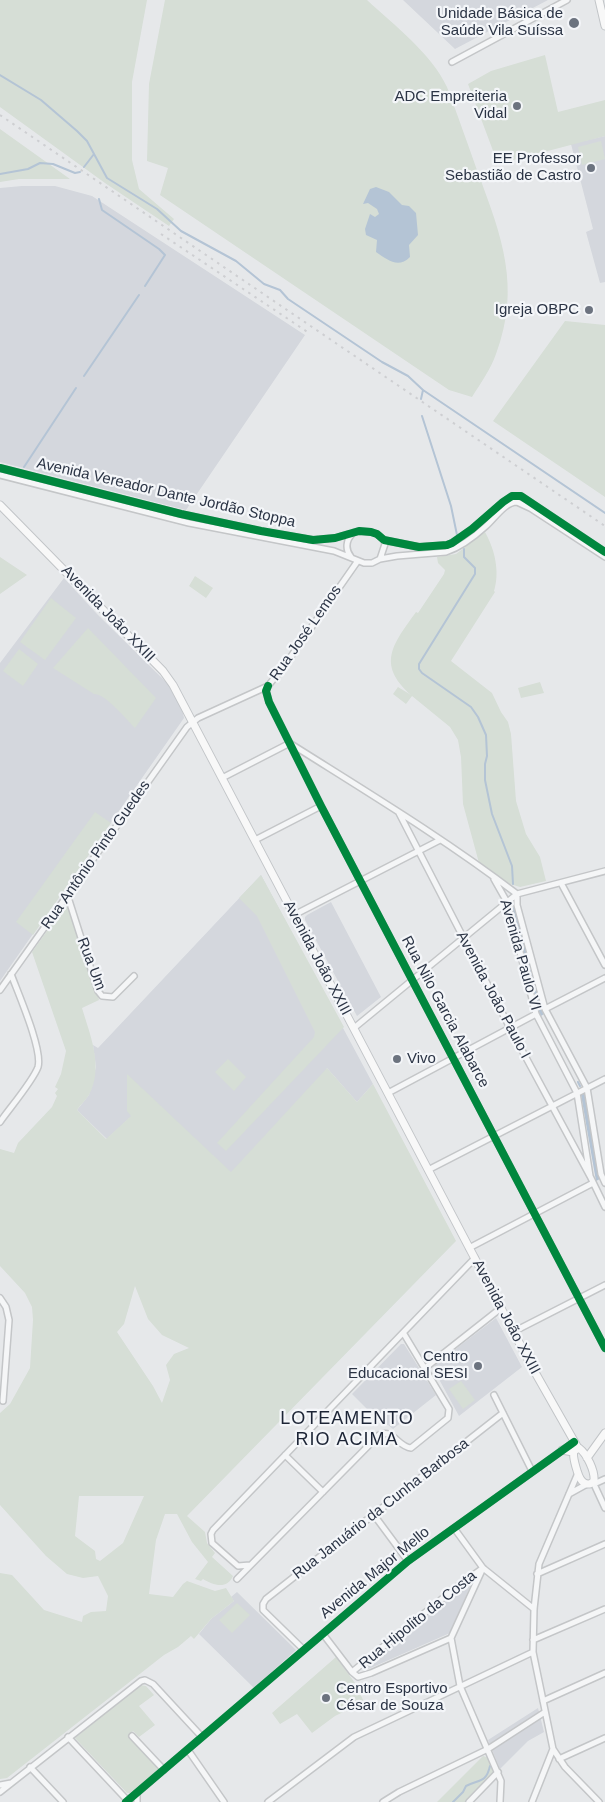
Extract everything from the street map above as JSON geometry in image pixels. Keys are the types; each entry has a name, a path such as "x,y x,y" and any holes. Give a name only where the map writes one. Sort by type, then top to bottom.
{"main road":[{"path":"599,0 605,26"},
{"name":"Avenida João XXIII","path":"1,505 163,671 173,685 513,1332 577,1448 587,1458 595,1477 591,1483 581,1481 578,1472 577,1448"},
{"path":"562,1450 577,1448 602,1436"},
{"path":"587,1458 602,1436"}],"street":[{"path":"452,62 567,0"},
{"name":"Avenida Vereador Dante Jordão Stoppa","path":"0,468 181,514 300,539 335,538 359,531"},
{"name":"Avenida Vereador Dante Jordão Stoppa","path":"0,475 189,523 257,538 334,551 355,560 372,563 380,559 452,550 474,535 512,502 523,503 605,557"},
{"path":"355,560 349,554 347,543 352,534 359,531 378,534 384,540 419,547 447,545 472,530 503,502 515,496 520,496 605,552"},
{"path":"380,559 384,550 384,540"},
{"name":"Rua José Lemos","path":"193,722 268,686 285,665 355,560"},
{"name":"Rua Nilo Garcia Alabarce","path":"268,686 266,691 269,702 321,806 605,1348"},
{"name":"Rua Antônio Pinto Guedes","path":"0,990 184,730 193,722"},
{"path":"222,778 290,743 440,840 517,894"},
{"path":"255,840 321,806"},
{"name":"Avenida João Paulo I","path":"399,813 510,1028 590,1176"},
{"path":"294,915 440,840"},
{"path":"354,1028 517,894 605,871"},
{"name":"Avenida Paulo VI","path":"489,873 499,886 507,902 536,1014 577,1093 590,1176 605,1206"},
{"path":"561,883 605,965"},
{"name":"Rua Um","path":"67,894 98,991 102,996 109,998 118,994 134,976"},
{"name":"Avenida Paulo VI","path":"517,894 518,905 545,1009 586,1088 604,1180"},
{"path":"0,1122 33,1076 39,1060 36,1043 11,974"},
{"path":"545,1009 605,978"},
{"path":"388,1093 536,1014"},
{"path":"428,1170 605,1078"},
{"path":"469,1248 593,1183"},
{"path":"404,1334 449,1409 448,1418 411,1448 404,1446 388,1433 379,1435 250,1564 238,1579 238,1566 212,1543 210,1534 475,1258"},
{"path":"513,1332 605,1285"},
{"path":"0,1298 8,1314 3,1401"},
{"path":"425,1368 501,1308"},
{"path":"0,1346 7,1346"},
{"path":"494,1394 532,1471"},
{"name":"Rua Januário da Cunha Barbosa","path":"304,1650 263,1610 262,1606 266,1600 503,1413"},
{"name":"Avenida Major Mello","path":"127,1801 408,1562 562,1450"},
{"path":"285,1455 323,1492"},
{"path":"578,1472 541,1557 537,1574 534,1609 533,1652 553,1749 559,1759 599,1802 605,1799"},
{"path":"569,1494 591,1483 605,1479"},
{"name":"Avenida João XXIII","path":"591,1483 605,1508"},
{"path":"374,1515 408,1562"},
{"path":"454,1528 483,1568 534,1609"},
{"path":"537,1574 605,1544"},
{"path":"238,1566 250,1564"},
{"path":"483,1568 451,1638 460,1686 498,1772 502,1788 500,1802"},
{"name":"Rua Hipolito da Costa","path":"352,1672 454,1589 483,1568"},
{"path":"533,1640 605,1609"},
{"path":"323,1634 358,1677 451,1638"},
{"path":"268,1802 347,1741 533,1652"},
{"path":"543,1701 605,1673"},
{"path":"0,1792 136,1683 141,1681 149,1682 202,1738"},
{"path":"383,1802 399,1792 488,1749 545,1712"},
{"path":"132,1736 164,1770"},
{"path":"68,1737 127,1801"},
{"path":"559,1759 605,1738"},
{"path":"532,1802 553,1749"},
{"path":"188,1750 224,1802"},
{"path":"30,1767 63,1802"},
{"path":"469,1802 498,1772"},
{"path":"0,1785 12,1783"},
{"path":"137,1793 137,1802"}],"shaded area":[{"path":"0,0 147,0 132,82 132,160 139,189 174,219 169,226 105,183 0,107"},
{"path":"165,0 367,0 412,40 432,63 447,87 494,219 501,241 508,284 503,330 496,354 472,397 449,390 160,195 168,168 147,161 149,84"},
{"path":"403,0 548,0 455,49"},
{"name":"ADC Empreiteria Vidal","path":"545,55 558,112 605,100 605,136 498,164 468,84 491,71"},
{"path":"0,129 70,179 19,179 0,182"},
{"path":"605,136 605,282 600,283 586,232 593,229 571,144"},
{"path":"601,141 605,159 582,165 578,147"},
{"path":"55,186 92,196 305,335 186,510 0,462 0,188"},
{"path":"565,321 605,325 605,497 493,421"},
{"path":"485,532 496,561 495,592 451,661 492,693 508,722 511,734 516,801 526,834 540,857 546,881 520,887 510,884 479,863 463,804 461,757 458,740 450,727 412,696 406,704 393,694 398,687 411,695 400,684 394,673 391,664 392,654 401,634 416,612 418,613 444,574 445,570 438,563 437,557 456,554"},
{"path":"0,557 27,575 0,594"},
{"path":"195,576 213,588 206,598 189,586"},
{"path":"64,578 97,614 167,683 182,709 184,718 0,981 0,663"},
{"path":"51,598 76,618 45,660 20,642"},
{"path":"88,628 156,698 135,728 104,698 94,694 53,668"},
{"path":"19,649 38,664 23,686 3,671"},
{"path":"540,682 544,693 521,698 518,688"},
{"path":"95,812 111,823 33,935 16,922"},
{"path":"261,875 373,1084 357,1102 327,1068 271,1198 132,1116 107,1139 77,1110 89,1095 96,1067 93,1045 98,1048"},
{"path":"261,875 344,1027 226,1151 217,1143 314,1037 315,1032 257,916 239,898"},
{"path":"331,902 381,997 357,1016 305,920 307,915"},
{"path":"67,903 99,1000 82,1008 92,1040 95,1073 89,1095 77,1110 106,1139 131,1116 127,1111 127,1074 231,1172 327,1068 357,1102 373,1084 456,1241 187,1516 205,1532 207,1543 215,1553 212,1557 233,1576 227,1583 220,1585 203,1579 201,1581 195,1579 208,1562 192,1542 177,1514 165,1514 156,1540 149,1594 173,1597 187,1581 215,1591 226,1588 234,1601 211,1619 194,1639 191,1636 178,1647 164,1655 7,1778 0,1779 0,1573 12,1575 44,1610 82,1622 83,1616 91,1612 106,1611 108,1596 98,1576 83,1578 67,1574 46,1556 0,1505 0,1413 10,1404 30,1368 33,1320 32,1307 25,1293 0,1266 0,1149 14,1153 18,1143 52,1107 57,1096 55,1093 58,1089 55,1087 61,1074 66,1051 32,952","holes":["135,1286 148,1319 162,1335 189,1348 174,1354 166,1365 170,1380 162,1403 117,1332 124,1324","79,1496 144,1496 123,1543 100,1561 96,1559 95,1551 75,1536"]},
{"path":"228,1059 246,1077 234,1091 215,1072"},
{"name":"Centro Educacional SESI","path":"496,1318 522,1367 459,1416 434,1370 435,1365"},
{"path":"401,1344 404,1344 436,1395 393,1429 381,1423 352,1394"},
{"path":"461,1381 475,1400 463,1409 449,1389"},
{"path":"468,1583 471,1584 450,1633 366,1670 365,1667"},
{"path":"237,1592 296,1650 254,1688 199,1634 211,1619 234,1601 231,1597"},
{"path":"237,1603 250,1615 232,1633 219,1620"},
{"name":"Centro Esportivo César de Souza","path":"336,1657 355,1683 364,1702 335,1716 312,1733 297,1714 280,1724 272,1713"},
{"path":"141,1685 146,1686 154,1695 139,1706 155,1725 139,1737 133,1731 128,1737 157,1766 158,1770 130,1793 127,1793 75,1738"},
{"path":"538,1708 544,1732 528,1741 500,1769 488,1740"},
{"path":"483,1756 490,1758 494,1771 487,1782 467,1802 437,1802"}],"water":[{"path":"376,187 389,192 402,205 409,206 416,213 418,235 409,245 410,257 406,261 397,263 385,258 376,252 377,240 366,235 365,229 370,214 375,217 379,214 377,209 368,203 363,204 370,189"},
{"path":"515,907 544,1014 541,1016 538,1011 512,908"},
{"path":"585,1093 600,1179 596,1181 581,1095"}],"waterway":[{"path":"0,75 41,100 77,131 87,141 107,178 157,209 181,231 236,261 264,284 280,290 288,299 382,362 408,376 423,390 605,513"},
{"path":"84,167 94,154"},
{"path":"0,174 28,169 40,163 53,164 75,173 80,172"},
{"path":"99,199 102,210 165,255 145,286"},
{"path":"84,376 139,295"},
{"path":"24,467 76,388"},
{"path":"421,399 423,390"},
{"path":"422,416 451,506 457,535"},
{"path":"464,549 464,557 475,568 475,574 419,664 419,669 471,707 486,735 485,780 492,814 512,866 513,884"},
{"path":"578,1082 580,1086"},
{"path":"453,1802 466,1786 482,1780 487,1775 490,1766"}],"railway":[{"path":"0,115 605,526"},
{"path":"161,234 309,333"}],"cycle path":[{"path":"0,468 181,514 261,531 313,540 335,538 359,531 371,532 384,540 419,547 452,543 472,529 503,502 512,496 521,496 605,552"},
{"path":"268,686 266,691 269,702 321,806 605,1348"},
{"path":"126,1802 408,1561 574,1442"}],"place":[{"name":"Unidade Básica de Saúde Vila Suíssa","path":"574,23"},
{"name":"ADC Empreiteria Vidal","path":"517,106"},
{"name":"EE Professor Sebastião de Castro","path":"591,168"},
{"name":"Igreja OBPC","path":"589,310"},
{"name":"Vivo","path":"397,1059"},
{"name":"Centro Educacional SESI","path":"478,1366"},
{"name":"Centro Esportivo César de Souza","path":"326,1698"}],"district":[{"name":"LOTEAMENTO RIO ACIMA","path":"347,1429"}]}
